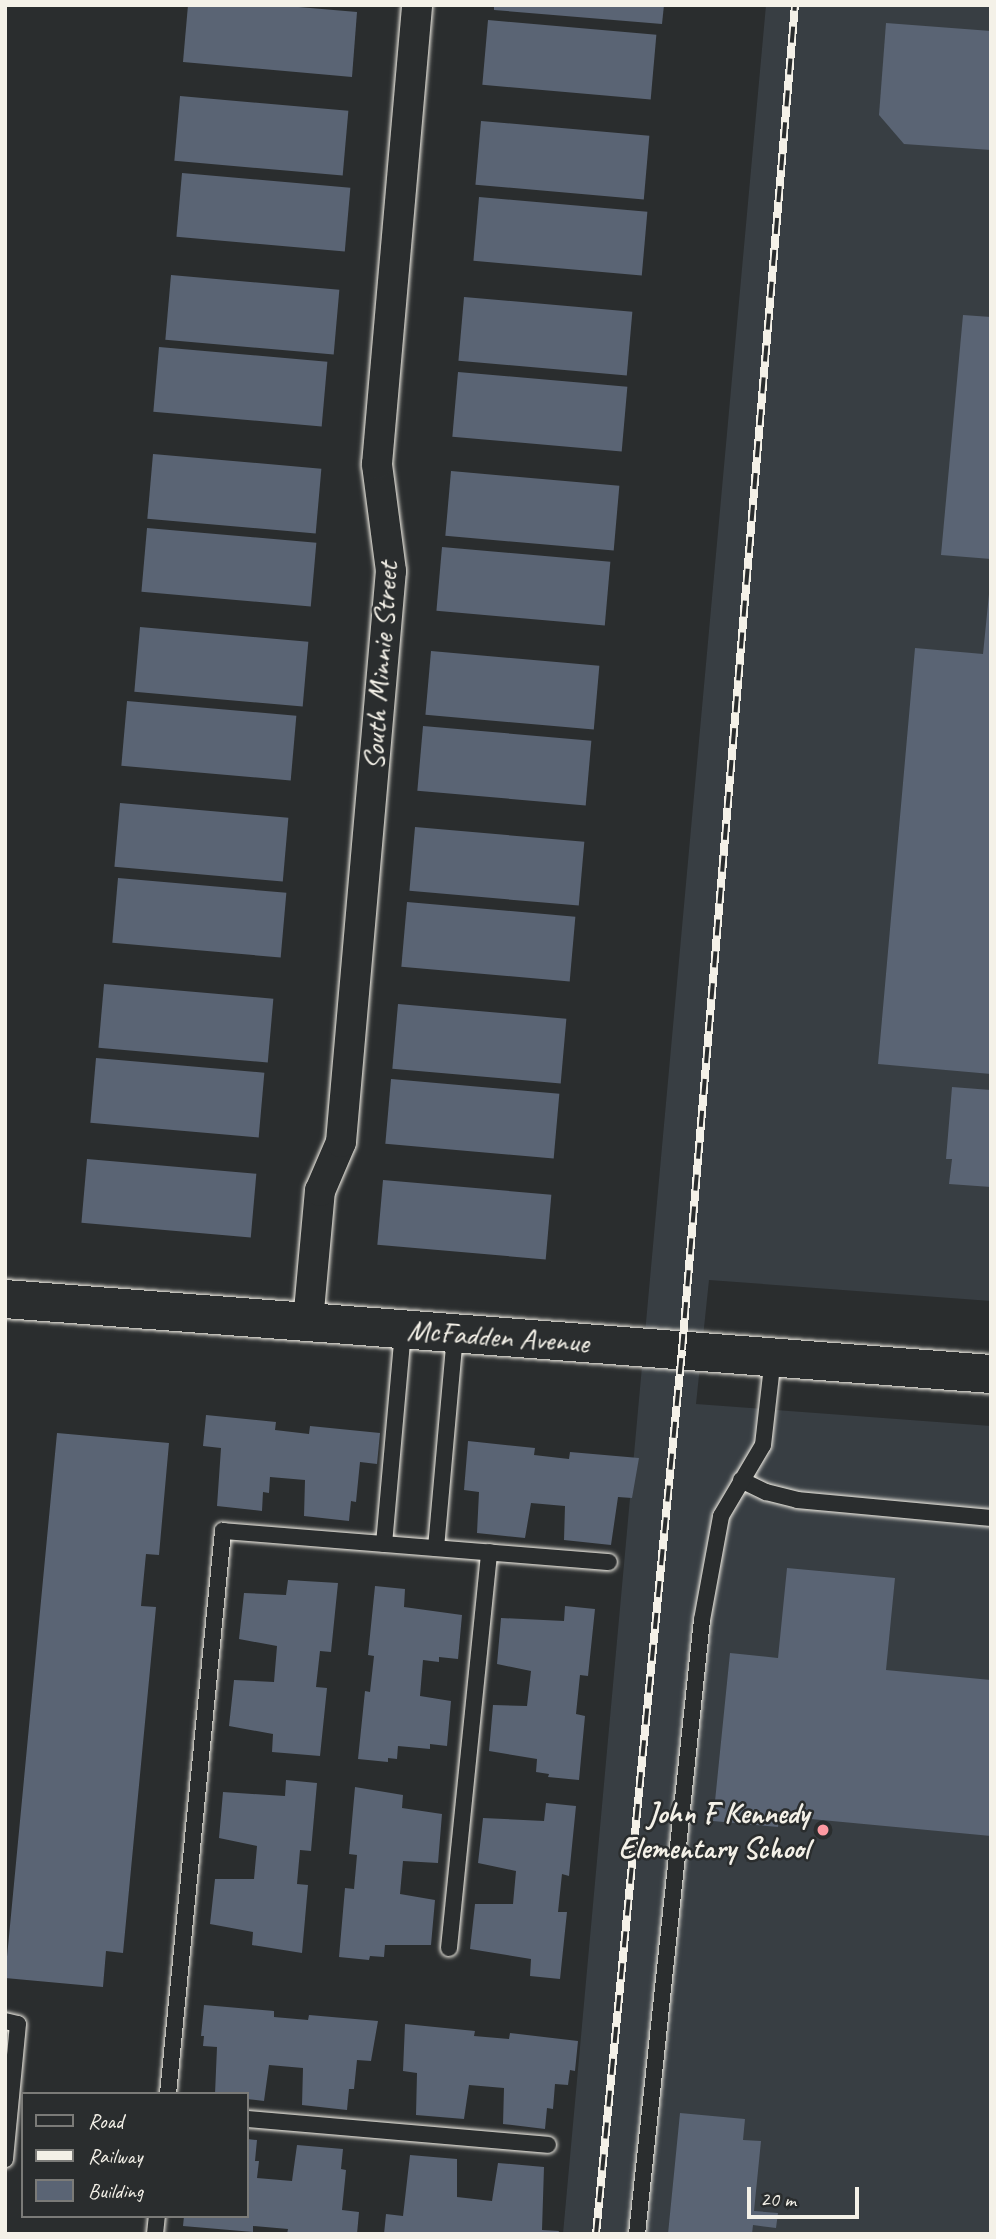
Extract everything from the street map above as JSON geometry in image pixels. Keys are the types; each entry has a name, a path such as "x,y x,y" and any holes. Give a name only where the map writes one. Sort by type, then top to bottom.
{"street":[{"name":"South Minnie Street","path":"308,1322 320,1191 341,1142 391,571 377,464 418,5"},
{"name":"McFadden Avenue","path":"5,1299 991,1374"}],"lane":[{"path":"384,1544 403,1329"},
{"path":"436,1548 455,1333"},
{"path":"637,2234 702,1620 721,1516 763,1445 773,1357"},
{"path":"741,1480 797,1500 991,1518"},
{"path":"169,2092 223,1531 609,1562"},
{"path":"449,1948 489,1552"},
{"path":"5,2021 18,2024 5,2159"},
{"path":"248,2119 548,2145"}],"shaded area":[{"path":"766,5 991,5 991,1301 709,1280 696,1404 991,1426 991,2234 563,2234"}],"building":[{"path":"188,5 275,5 357,12 352,77 183,62"},
{"path":"494,5 664,5 662,24 494,10"},
{"path":"488,20 656,35 651,99 482,85"},
{"path":"886,23 991,31 991,150 904,144 879,115"},
{"path":"180,96 348,111 343,175 174,161"},
{"path":"481,121 649,136 644,199 475,185"},
{"path":"182,173 350,188 345,251 176,237"},
{"path":"479,197 647,212 642,275 473,261"},
{"path":"171,275 339,290 334,354 165,340"},
{"path":"464,297 632,312 627,375 458,361"},
{"path":"963,315 991,317 991,559 941,555"},
{"path":"159,347 327,362 322,426 153,412"},
{"path":"458,372 627,387 622,452 452,437"},
{"path":"153,454 321,469 316,533 147,519"},
{"path":"451,471 619,486 614,550 445,536"},
{"path":"147,528 316,543 311,607 141,592"},
{"path":"442,547 610,562 605,625 436,611"},
{"path":"989,594 991,1074 878,1064 915,648 983,654"},
{"path":"140,627 308,642 303,706 134,692"},
{"path":"431,651 599,666 594,729 425,715"},
{"path":"127,701 296,716 291,781 121,766"},
{"path":"423,726 591,741 586,805 417,791"},
{"path":"120,803 288,818 283,881 114,867"},
{"path":"415,827 584,842 579,906 409,891"},
{"path":"118,878 286,893 281,957 112,943"},
{"path":"407,902 575,917 570,981 401,967"},
{"path":"104,984 273,999 268,1063 98,1048"},
{"path":"398,1004 566,1019 561,1083 392,1069"},
{"path":"96,1058 264,1073 259,1137 90,1123"},
{"path":"391,1079 559,1094 554,1158 385,1144"},
{"path":"952,1087 991,1090 991,1187 949,1184 952,1159 946,1159"},
{"path":"87,1159 256,1174 251,1238 81,1223"},
{"path":"383,1180 551,1195 546,1259 377,1245"},
{"path":"206,1415 276,1422 275,1430 309,1434 310,1426 380,1433 377,1464 360,1462 356,1502 351,1501 349,1521 304,1516 305,1480 270,1477 269,1493 263,1492 262,1511 217,1506 221,1448 203,1446"},
{"path":"57,1433 169,1443 159,1555 146,1554 141,1606 156,1607 123,1953 106,1951 103,1987 5,1978"},
{"path":"468,1441 535,1448 534,1455 569,1459 570,1452 639,1458 632,1498 618,1497 611,1545 564,1540 565,1506 531,1503 525,1538 477,1533 479,1492 464,1490"},
{"path":"787,1568 895,1578 886,1670 991,1680 991,1836 779,1816 778,1827 713,1821 730,1653 778,1658"},
{"path":"288,1580 338,1583 331,1652 320,1651 316,1687 327,1688 320,1756 272,1752 273,1734 229,1726 234,1680 274,1682 277,1646 239,1639 244,1593 286,1595"},
{"path":"375,1586 405,1589 404,1607 462,1615 458,1659 439,1657 439,1662 423,1660 420,1696 451,1701 447,1746 430,1744 430,1749 398,1746 397,1759 388,1758 388,1762 358,1759 365,1691 370,1692 374,1656 368,1655"},
{"path":"565,1606 595,1609 588,1676 580,1675 576,1714 585,1716 579,1780 548,1777 549,1774 536,1772 537,1759 489,1751 493,1705 527,1706 531,1671 497,1664 501,1618 564,1621"},
{"path":"286,1780 317,1783 311,1851 300,1850 297,1884 308,1885 302,1953 252,1945 253,1932 210,1924 215,1879 254,1879 257,1846 219,1838 223,1792 285,1796"},
{"path":"355,1787 403,1795 402,1808 442,1814 438,1863 403,1861 400,1894 435,1900 431,1945 385,1945 384,1957 370,1956 369,1960 339,1957 345,1888 354,1889 357,1855 349,1854"},
{"path":"546,1803 576,1806 569,1876 562,1874 558,1912 567,1912 560,1979 530,1976 531,1959 470,1949 475,1904 513,1904 516,1871 478,1863 483,1818 544,1821"},
{"path":"204,2005 274,2011 274,2017 308,2020 309,2015 378,2021 371,2061 357,2060 354,2089 349,2089 347,2110 302,2105 303,2068 269,2065 264,2101 248,2099 248,2092 215,2092 217,2047 203,2046 204,2036 201,2036"},
{"path":"405,2024 475,2031 474,2036 509,2039 510,2033 578,2041 575,2071 570,2070 568,2085 555,2084 553,2109 547,2108 545,2129 503,2124 504,2088 469,2085 464,2119 416,2115 417,2073 403,2071"},
{"path":"680,2113 745,2119 743,2140 761,2141 754,2211 778,2213 776,2228 753,2225 752,2234 668,2234"},
{"path":"248,2139 257,2140 257,2178 292,2181 297,2145 343,2149 341,2169 346,2170 342,2210 359,2212 357,2234 287,2234 288,2229 253,2226 253,2232 183,2226 184,2218 248,2218"},
{"path":"410,2155 457,2159 457,2197 492,2201 498,2163 544,2167 542,2230 559,2231 558,2234 384,2234 386,2214 403,2216"}],"railway":[{"path":"596,2234 682,1350 795,5"}],"place":[{"name":"John F Kennedy Elementary School","path":"823,1830"}]}
